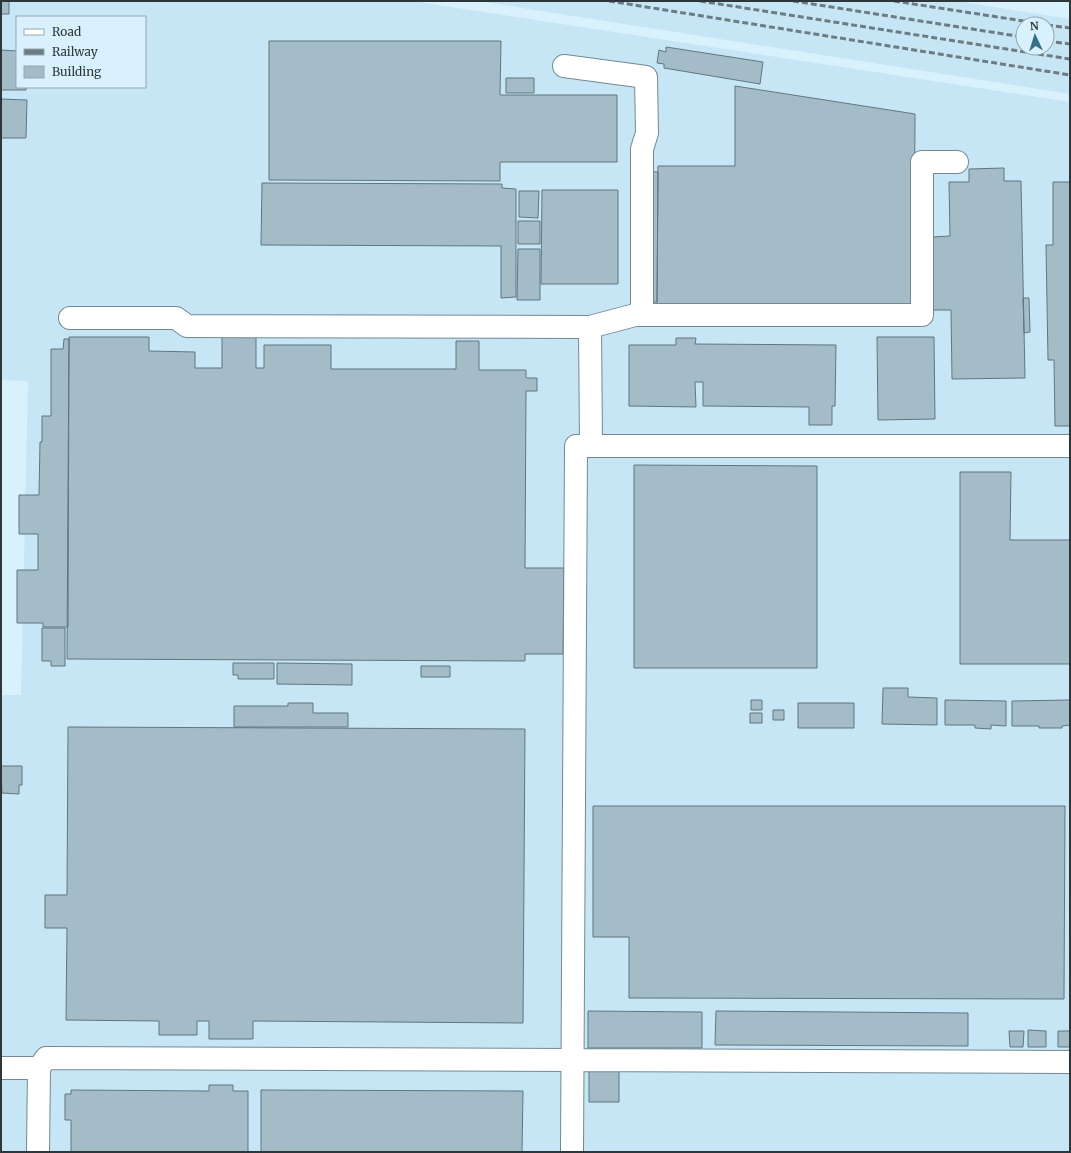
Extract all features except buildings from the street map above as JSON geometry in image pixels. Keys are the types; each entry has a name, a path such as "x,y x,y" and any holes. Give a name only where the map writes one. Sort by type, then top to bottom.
{"lane":[{"path":"564,66 646,77 647,133 642,149 642,315"},
{"path":"70,318 176,318 187,326 590,327 635,315 922,315 922,162 957,162"},
{"path":"590,327 591,446"},
{"path":"572,1152 576,446 1070,446"},
{"path":"38,1152 39,1068 46,1058 1070,1062"},
{"path":"1,1068 39,1068"}],"shaded area":[{"path":"1,1 412,1 1070,102 1070,1152 1,1152 1,695 21,695 28,381 1,380"},
{"path":"478,1 956,1 1051,16 1015,16 1015,56 1055,56 1055,17 1070,19 1070,94"}],"railway":[{"path":"609,1 1070,75"},
{"path":"700,1 1070,59"},
{"path":"793,1 1015,36"},
{"path":"894,1 1015,20"},
{"path":"1055,26 1070,28"},
{"path":"1055,42 1070,44"}]}
